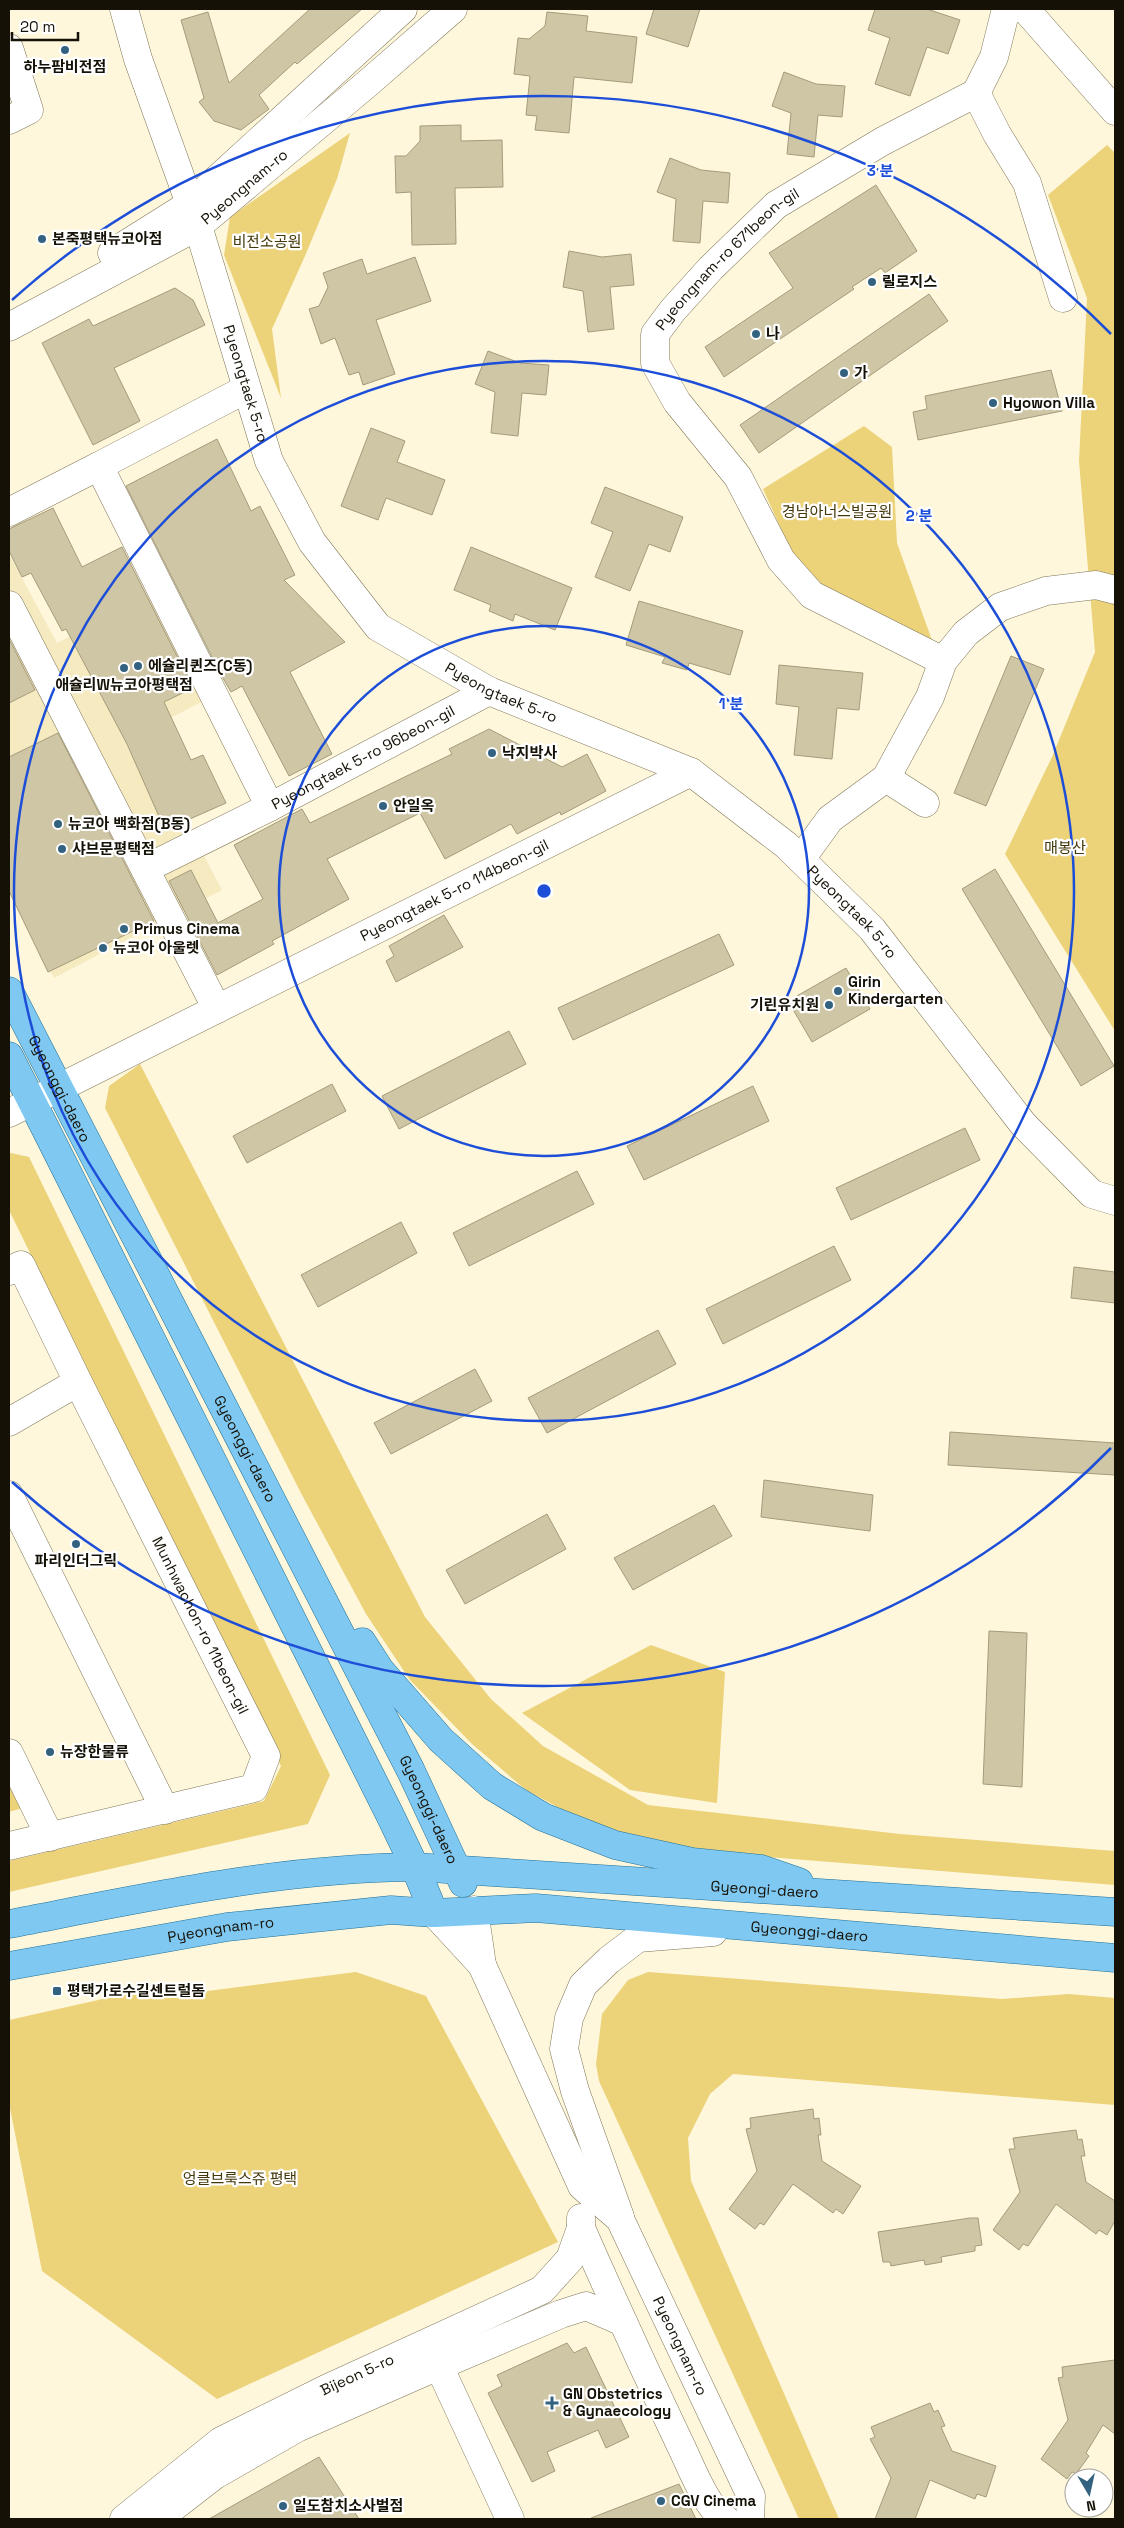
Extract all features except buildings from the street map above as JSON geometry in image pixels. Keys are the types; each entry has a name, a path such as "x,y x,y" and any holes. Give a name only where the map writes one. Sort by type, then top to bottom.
{"main road":[{"name":"Gyeonggi-daero","path":"9,991 36,1100 415,1867 434,1913 536,1908 1115,1958"},
{"name":"Gyeonggi-daero","path":"9,1056 298,1551 411,1772 474,1910"},
{"path":"298,1551 343,1613 380,1670 441,1740 492,1786 543,1817 615,1845 692,1862 760,1869 836,1894"},
{"path":"9,1924 227,1882 353,1868 415,1867"},
{"name":"Gyeongi-daero","path":"415,1867 1115,1912"},
{"name":"Pyeongnam-ro","path":"9,1966 227,1927 391,1910 434,1913"}],"street":[{"path":"109,9 116,37 186,220"},
{"name":"Pyeongtaek 5-ro","path":"124,9 186,220 246,388 269,461 312,542 378,627 489,691 691,772 786,845 872,929 1023,1124 1092,1194 1115,1200"},
{"path":"9,307 99,261 186,220 403,9"},
{"name":"Pyeongnam-ro","path":"9,327 186,220 368,84 453,9"},
{"path":"1063,298 1027,183 997,134 976,93 994,57 1022,9 1115,111"},
{"path":"9,48 29,110 9,120"},
{"name":"Pyeongnam-ro 671beon-gil","path":"942,661 812,595 781,560 738,478 677,402 655,363 655,334 672,310 711,268 776,205 883,141 976,93"},
{"path":"9,512 246,388"},
{"name":"Pyeongtaek 5-ro 96beon-gil","path":"99,466 270,807 489,691"},
{"path":"800,859 830,819 886,778 930,698 942,661 966,633 1000,607 1046,591 1096,585 1115,590"},
{"path":"9,604 217,1010"},
{"name":"Pyeongtaek 5-ro 114beon-gil","path":"36,1100 691,772"},
{"path":"886,778 925,803"},
{"path":"145,869 270,807"},
{"name":"Munhwachon-ro 11beon-gil","path":"9,1271 21,1265 266,1756 254,1788 9,1846"},
{"path":"9,1422 78,1382"},
{"path":"9,1495 165,1810"},
{"path":"9,1753 50,1837"},
{"path":"474,1910 482,1965"},
{"path":"434,1913 482,1965"},
{"path":"620,2219 575,2091 564,2049 569,2018 583,1985 609,1960 638,1938 784,1929"},
{"name":"Pyeongnam-ro","path":"482,1965 582,2186 620,2219 751,2496 750,2519"},
{"name":"Pyeongnam-ro","path":"582,2186 581,2228 696,2478 717,2515 725,2519"},
{"name":"Bijeon 5-ro","path":"124,2519 221,2441 326,2389 542,2290 570,2259 581,2228"},
{"name":"Bijeon 5-ro","path":"158,2519 215,2475 297,2428 560,2314 586,2306 623,2322"},
{"path":"438,2366 510,2519"}],"shaded area":[{"path":"9,554 57,643 171,584 226,689 140,734 222,890 54,978 9,891"}],"green space":[{"name":"비전소공원","path":"350,133 337,179 272,329 281,398 224,255 230,217"},
{"name":"매봉산","path":"1107,145 1115,153 1115,1031 1005,854 1052,757 1095,652 1079,461 1087,298 1048,195"},
{"name":"경남아너스빌공원","path":"864,426 892,447 897,543 933,643 815,590 800,571 763,489"},
{"path":"140,1064 425,1617 491,1699 543,1746 648,1805 900,1834 1115,1851 1115,1885 695,1851 589,1824 526,1790 472,1744 410,1680 366,1614 302,1495 105,1108 109,1086"},
{"path":"9,1154 29,1157 330,1775 308,1824 9,1892 9,1861 264,1801 281,1766 9,1210"},
{"path":"651,1645 725,1672 717,1803 630,1790 522,1713"},
{"path":"9,1781 22,1808 9,1812"},
{"name":"엉클브룩스쥬 평택","path":"356,1972 426,1996 558,2242 217,2399 42,2271 9,2103 9,2020 125,1994 169,1996"},
{"path":"648,1972 1002,1999 1069,1994 1115,1998 1115,2105 733,2074 710,2094 688,2138 691,2181 839,2519 799,2519 599,2081 596,2064 602,2014 628,1980"}],"place":[{"name":"하누팜비전점","path":"65,50"},
{"name":"본죽평택뉴코아점","path":"42,239"},
{"name":"릴로지스","path":"872,282"},
{"name":"나","path":"756,334"},
{"name":"가","path":"844,373"},
{"name":"Hyowon Villa","path":"993,403"},
{"name":"에슐리퀸즈(C동)","path":"138,666"},
{"name":"애슐리W뉴코아평택점","path":"124,668"},
{"name":"낙지박사","path":"492,753"},
{"name":"안일옥","path":"383,806"},
{"name":"뉴코아 백화점(B동)","path":"58,824"},
{"name":"샤브문평택점","path":"62,849"},
{"name":"Primus Cinema","path":"124,929"},
{"name":"뉴코아 아울렛","path":"103,948"},
{"name":"Girin Kindergarten","path":"838,991"},
{"name":"기린유치원","path":"829,1005"},
{"name":"파리인더그릭","path":"76,1544"},
{"name":"뉴장한물류","path":"50,1752"},
{"name":"평택가로수길센트럴돔","path":"57,1991"},
{"name":"GN Obstetrics & Gynaecology","path":"552,2403"},
{"name":"CGV Cinema","path":"661,2501"},
{"name":"일도참치소사벌점","path":"283,2506"}]}
